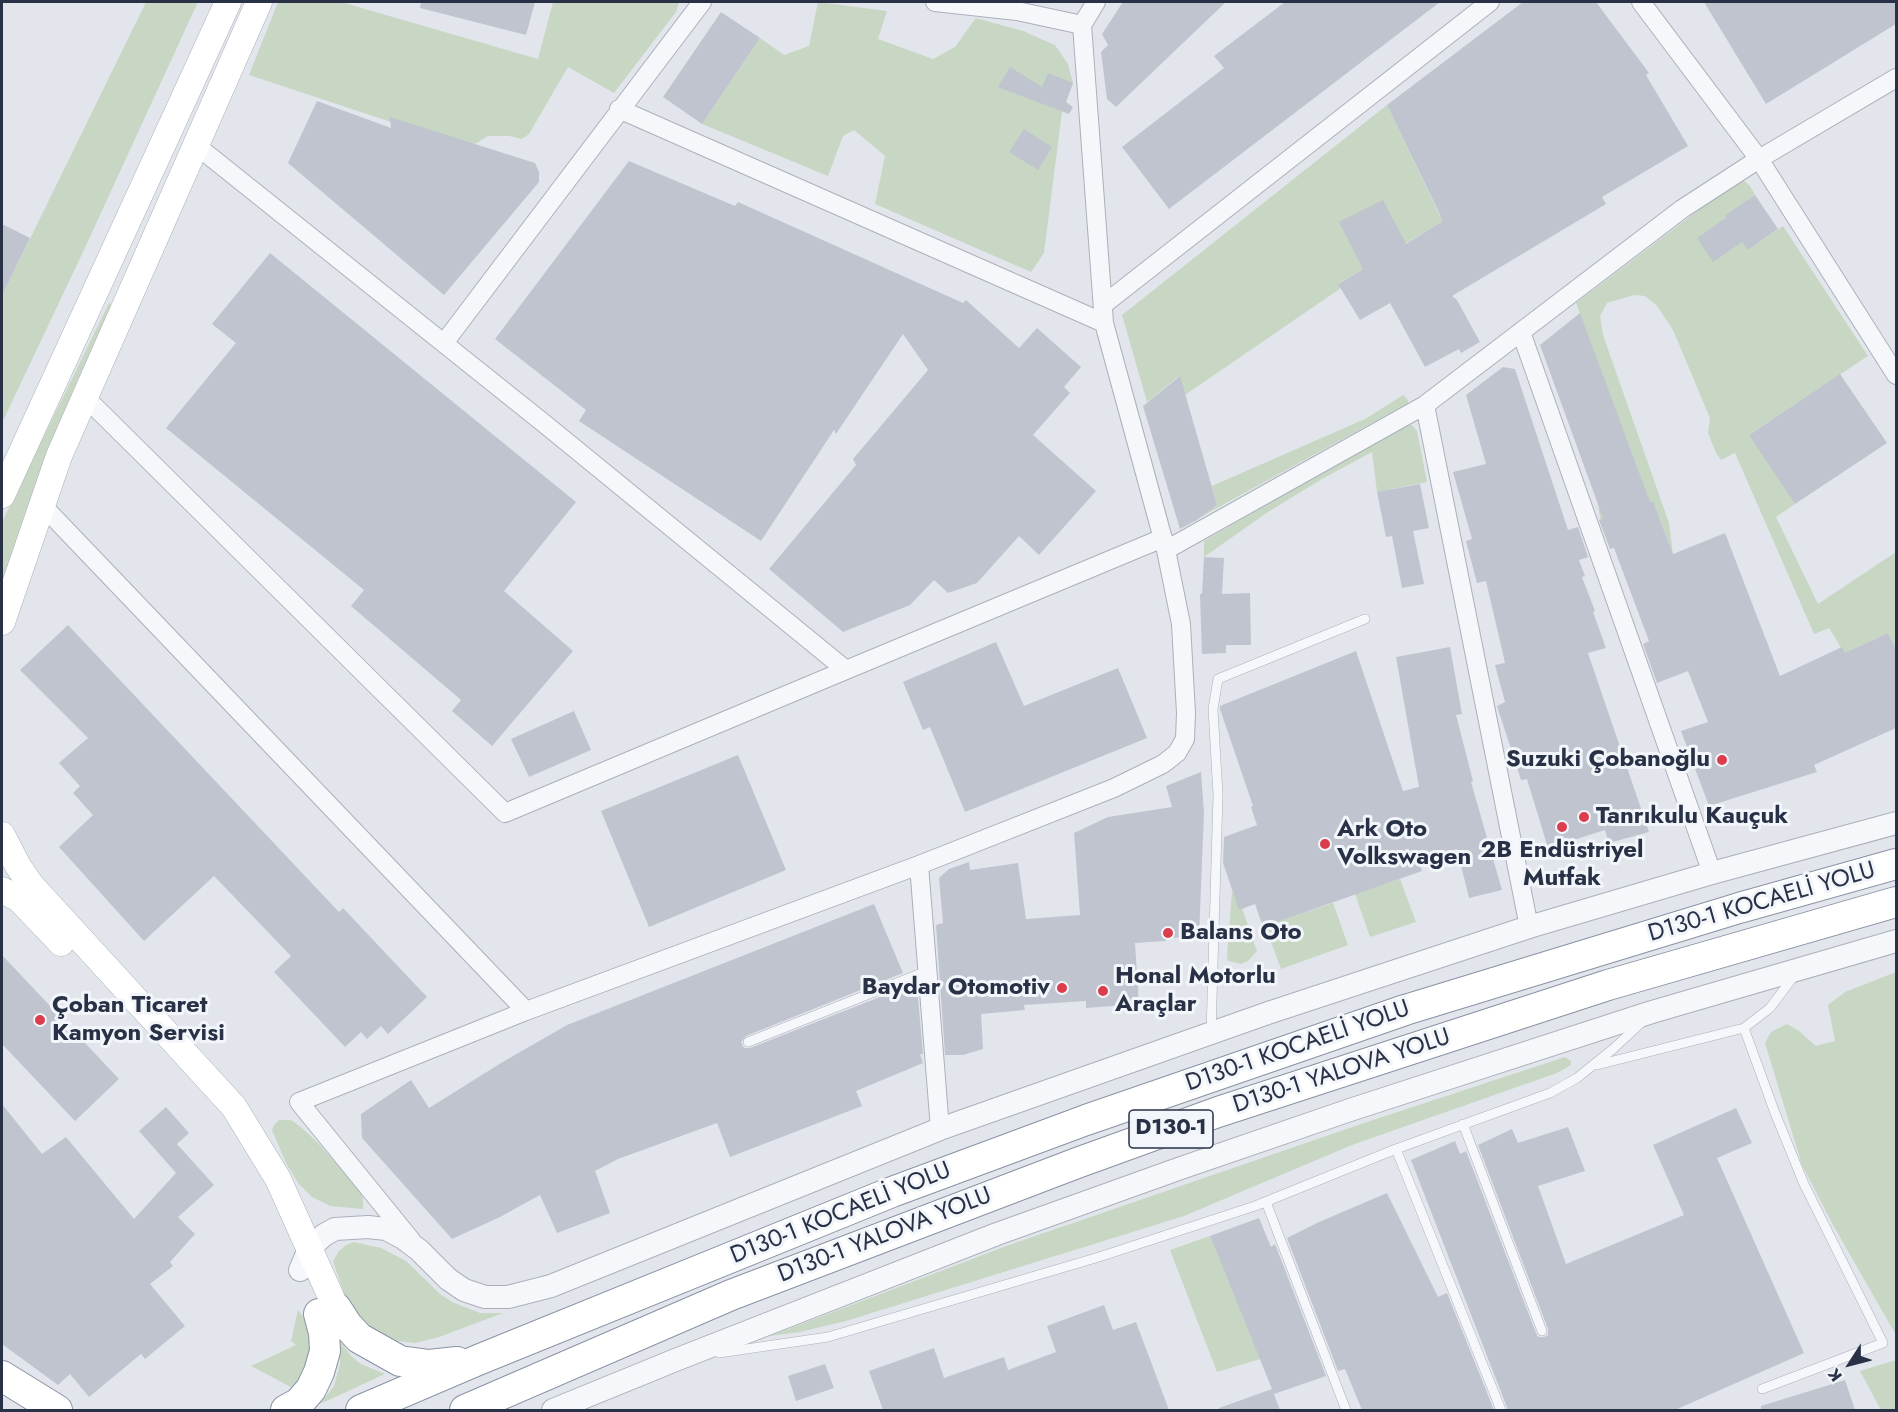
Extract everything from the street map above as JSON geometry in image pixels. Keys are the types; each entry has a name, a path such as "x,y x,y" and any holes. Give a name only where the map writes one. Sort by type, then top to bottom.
{"highway":[{"name":"D130-1 KOCAELİ YOLU","path":"478,1360 892,1192 1086,1120 1405,1010 1739,908 1896,864"},
{"name":"D130-1 YALOVA YOLU","path":"465,1410 731,1295 1077,1163 1218,1112 1608,985 1896,902"},
{"path":"286,1410 299,1403 311,1389 319,1372 325,1351 324,1333 327,1311 347,1325 359,1338 400,1361 429,1365 478,1360"},
{"name":"D130-1","path":"361,1410 478,1360"},
{"path":"2,1376 57,1410"}],"main road":[{"path":"2,495 228,2"},
{"path":"2,622 58,456 259,2"},
{"path":"2,835 31,885 234,1107 278,1179 305,1260 327,1311"},
{"path":"7,891 128,1014 222,1121 263,1183 305,1260"}],"street":[{"path":"444,343 702,2"},
{"path":"935,2 1017,11 1082,26"},
{"path":"1096,2 1082,26 1103,314 1165,544 1181,624 1186,702 1185,739 1177,753 1163,764 1114,788 919,865 525,1011 299,1102 419,1250 448,1279 464,1290 485,1297 508,1297 551,1286 940,1130 1268,1013 1529,927 1712,873 1896,823"},
{"path":"1103,314 1490,2"},
{"path":"1641,2 1759,159 1896,375"},
{"path":"85,397 505,813 846,670 1165,544 1425,405 1682,209 1759,159 1896,78"},
{"path":"619,109 1103,314"},
{"path":"197,146 444,343 846,670"},
{"path":"1521,332 1712,873"},
{"path":"1425,405 1529,927"},
{"path":"42,505 525,1011"},
{"path":"919,865 940,1130"},
{"path":"553,1410 997,1234 1181,1168 1350,1110 1652,1012 1896,941"},
{"path":"305,1260 324,1235 335,1229 368,1227 387,1229 419,1250"}],"lane":[{"path":"1210,1033 1218,805 1213,709 1218,679 1365,619"},
{"path":"1592,1066 1744,1029 1770,1008 1800,968"},
{"path":"748,1042 927,971"},
{"path":"678,1359 828,1337 1098,1257 1266,1202 1396,1149 1550,1093 1577,1078 1613,1049 1652,1012"},
{"path":"1744,1029 1804,1184 1882,1343 1762,1389"},
{"path":"1463,1124 1542,1331"},
{"path":"1396,1149 1501,1410"},
{"path":"1266,1202 1346,1410"}],"green space":[{"path":"146,2 198,2 2,423 2,296"},
{"path":"278,2 341,2 538,59 553,2 679,2 676,12 614,93 568,67 529,134 522,139 509,136 488,136 475,144 391,122 249,75"},
{"path":"818,2 887,11 878,39 933,59 955,47 976,18 1023,31 1055,45 1068,64 1073,83 1062,112 1044,253 1031,272 875,204 885,156 854,130 843,136 828,176 702,124 760,38 784,55 809,46"},
{"path":"1387,105 1440,216 1447,219 1339,283 1341,288 1185,395 1179,376 1147,402 1122,315"},
{"path":"1742,179 1755,195 1724,217 1748,250 1783,226 1868,356 1750,434 1795,504 1776,517 1818,604 1896,552 1896,650 1888,633 1852,650 1847,657 1829,628 1814,634 1735,453 1721,460 1716,453 1708,433 1710,418 1673,330 1657,306 1645,296 1634,295 1607,303 1600,316 1603,335 1669,523 1673,554 1653,501 1600,519 1598,504 1644,487 1576,303"},
{"path":"109,303 116,308 2,601 2,522"},
{"path":"1403,395 1408,403 1199,518 1217,505 1212,486 1367,418"},
{"path":"1406,425 1412,425 1417,431 1427,482 1377,492 1372,452 1268,512 1204,557 1204,541"},
{"path":"1400,879 1416,922 1370,937 1355,894"},
{"path":"1232,891 1242,908 1257,951 1248,961 1241,964 1228,961 1227,956"},
{"path":"1333,903 1348,945 1281,969 1265,926"},
{"path":"1896,972 1896,1335 1833,1225 1802,1165 1765,1043 1771,1032 1787,1024 1816,1046 1835,1041 1828,1005 1845,992"},
{"path":"1565,1057 1571,1061 1571,1065 1557,1073 1352,1145 1184,1216 846,1321 800,1332 770,1336 1009,1245 1364,1123"},
{"path":"279,1120 291,1120 317,1142 357,1187 363,1198 363,1209 330,1206 312,1197 298,1183 286,1163 272,1130"},
{"path":"1210,1236 1260,1359 1217,1372 1170,1250"},
{"path":"354,1242 381,1248 406,1261 440,1294 452,1302 480,1313 503,1313 439,1337 415,1343 397,1341 383,1335 365,1324 353,1310 343,1291 333,1261 339,1251"},
{"path":"298,1310 307,1322 311,1340 308,1361 299,1379 291,1387 251,1366 296,1345 291,1341"},
{"path":"340,1341 351,1356 361,1364 385,1374 320,1404 334,1386 340,1364"},
{"path":"1896,1360 1896,1410 1881,1410 1860,1371"}],"building":[{"path":"421,2 535,2 526,35 420,8"},
{"path":"1123,2 1226,2 1116,107 1107,99 1101,52 1108,45 1102,34"},
{"path":"1285,2 1440,2 1169,209 1122,147 1224,68 1214,56"},
{"path":"1523,2 1596,2 1649,73 1646,75 1688,146 1602,197 1606,204 1452,296 1457,300 1480,342 1461,353 1459,349 1425,367 1390,303 1360,320 1338,284 1363,269 1339,222 1383,200 1406,244 1443,221 1387,105"},
{"path":"1704,2 1896,2 1896,24 1766,104"},
{"path":"721,12 760,38 702,124 663,97"},
{"path":"1010,67 1042,87 1048,73 1073,83 1066,102 1073,107 1069,114 998,87"},
{"path":"317,101 391,128 390,117 535,163 539,172 539,182 444,295 288,163"},
{"path":"1024,129 1052,147 1038,170 1009,152"},
{"path":"629,161 735,206 738,202 963,303 966,300 1019,348 1037,328 1081,367 1064,387 1070,393 1033,435 1096,491 1039,555 1019,536 977,583 948,593 934,580 910,605 843,632 769,569 856,465 853,459 928,370 903,334 836,434 834,430 761,541 579,421 586,410 495,339"},
{"path":"1755,195 1778,229 1748,250 1742,242 1713,262 1697,238"},
{"path":"2,224 30,238 2,296"},
{"path":"270,253 576,502 504,591 573,651 492,746 452,711 461,700 351,606 364,590 166,428 236,343 212,324"},
{"path":"1580,313 1650,502 1653,501 1673,554 1725,533 1780,676 1842,647 1845,653 1888,633 1896,650 1896,728 1814,765 1817,772 1709,806 1681,731 1708,722 1688,671 1657,683 1643,644 1649,641 1614,548 1610,549 1599,520 1603,518 1540,345"},
{"path":"1503,367 1515,369 1568,530 1578,527 1588,557 1579,560 1585,576 1582,577 1606,648 1588,653 1649,832 1609,843 1605,830 1548,848 1527,779 1521,780 1497,706 1505,702 1495,665 1505,663 1486,581 1477,583 1466,541 1472,539 1453,472 1486,464 1466,395"},
{"path":"1840,374 1887,443 1795,504 1749,435"},
{"path":"1180,376 1217,505 1180,529 1143,406"},
{"path":"1420,484 1429,528 1413,531 1424,584 1402,588 1392,536 1386,537 1377,492"},
{"path":"1204,557 1224,558 1222,594 1250,593 1251,645 1226,645 1226,653 1202,654 1200,594 1202,594"},
{"path":"68,625 339,912 343,908 427,997 388,1034 381,1026 367,1039 361,1032 345,1047 274,972 291,956 214,876 144,941 59,847 93,815 73,793 80,786 59,763 88,738 20,670"},
{"path":"996,642 1024,706 1118,668 1147,738 965,812 930,727 923,730 903,682"},
{"path":"1450,647 1462,714 1456,715 1473,781 1471,782 1502,890 1469,898 1457,849 1418,860 1422,871 1263,927 1255,904 1239,910 1223,863 1224,837 1257,825 1251,807 1253,806 1220,706 1356,651 1403,791 1419,787 1396,657"},
{"path":"574,711 591,750 529,777 511,739"},
{"path":"738,755 786,870 649,927 601,811"},
{"path":"1201,772 1204,813 1199,937 1166,938 1166,941 1135,943 1139,1004 1086,1008 1086,1001 1024,1005 1025,1010 981,1014 983,1049 963,1055 945,1055 936,925 943,923 939,878 949,869 969,862 970,870 1018,863 1026,919 1080,915 1074,833 1108,817 1172,807 1166,786"},
{"path":"874,904 903,973 746,1036 741,1042 744,1048 750,1048 908,986 909,989 917,986 923,1054 920,1054 923,1063 856,1091 862,1106 730,1157 717,1123 618,1159 595,1171 610,1213 557,1233 540,1195 452,1239 362,1138 361,1114 411,1080 429,1108 567,1025"},
{"path":"2,955 119,1079 75,1121 2,1044"},
{"path":"2,1104 42,1154 66,1137 134,1219 176,1173 139,1131 166,1107 189,1133 177,1144 214,1185 178,1217 195,1234 170,1262 173,1266 150,1284 185,1326 145,1359 141,1354 89,1397 70,1374 58,1385 2,1344"},
{"path":"1736,1108 1752,1143 1717,1158 1804,1353 1675,1410 1508,1410 1411,1160 1455,1141 1460,1154 1466,1151 1536,1333 1538,1337 1544,1337 1548,1335 1548,1329 1478,1145 1512,1129 1518,1143 1568,1127 1585,1171 1538,1186 1566,1264 1684,1215 1653,1145"},
{"path":"1387,1193 1438,1297 1447,1293 1494,1410 1362,1410 1345,1369 1338,1371 1287,1238"},
{"path":"1259,1218 1271,1247 1275,1244 1326,1376 1274,1394 1210,1236"},
{"path":"1104,1305 1113,1330 1136,1322 1169,1410 883,1410 869,1371 934,1348 944,1378 1004,1357 1008,1370 1056,1352 1047,1326"},
{"path":"825,1364 834,1388 796,1401 788,1376"},
{"path":"1845,1380 1855,1410 1761,1410 1761,1406"},
{"path":"1272,1389 1280,1410 1220,1410 1219,1408"}],"place":[{"name":"Suzuki Çobanoğlu","path":"1722,760"},
{"name":"Tanrıkulu Kauçuk","path":"1584,817"},
{"name":"2B Endüstriyel Mutfak","path":"1562,827"},
{"name":"Ark Oto Volkswagen","path":"1325,844"},
{"name":"Balans Oto","path":"1168,933"},
{"name":"Baydar Otomotiv","path":"1062,988"},
{"name":"Honal Motorlu Araçlar","path":"1103,991"},
{"name":"Çoban Ticaret Kamyon Servisi","path":"40,1020"}]}
